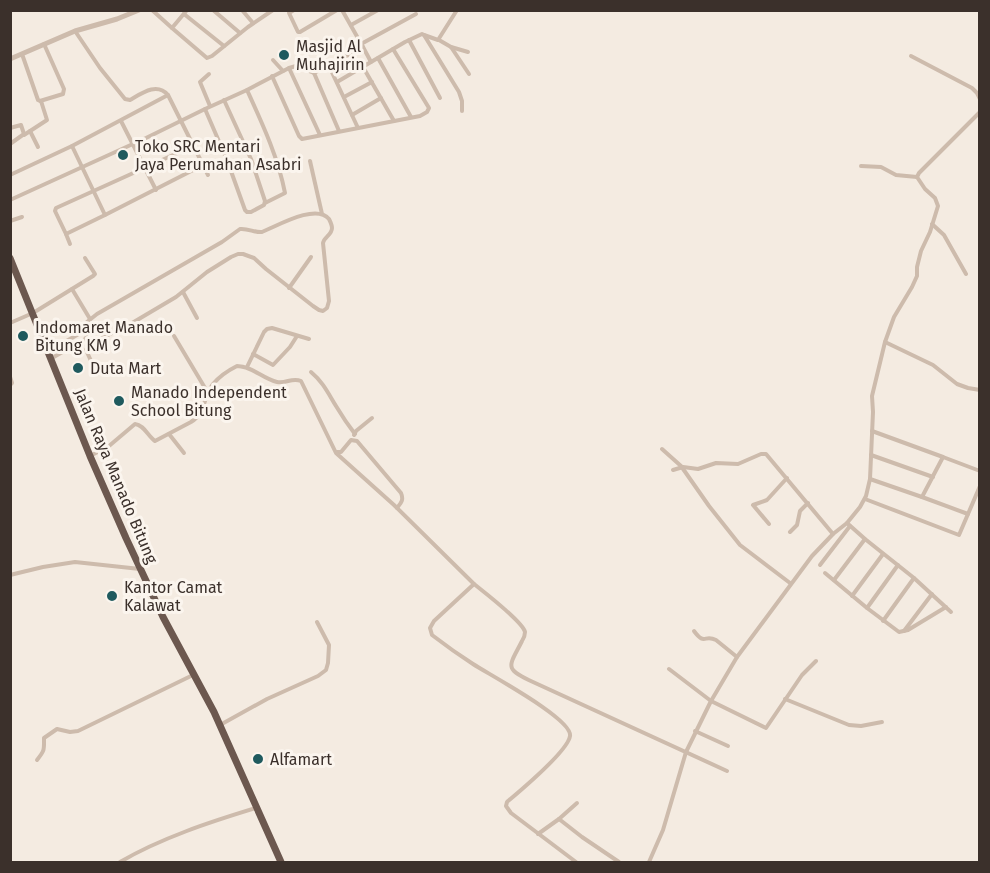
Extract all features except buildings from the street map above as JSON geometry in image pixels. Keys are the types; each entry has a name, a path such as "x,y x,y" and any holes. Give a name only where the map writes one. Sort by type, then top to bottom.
{"highway":[{"name":"Jalan Raya Manado Bitung","path":"10,258 90,456 140,569 219,725 281,862"}],"street":[{"path":"10,59 75,31 139,10"},
{"path":"152,10 207,58 273,10"},
{"path":"213,10 240,33"},
{"path":"242,10 253,23"},
{"path":"294,10 288,12 300,32 337,10"},
{"path":"342,10 370,62"},
{"path":"351,25 378,10"},
{"path":"439,40 457,10"},
{"path":"172,28 185,12 224,46"},
{"path":"314,73 416,14"},
{"path":"75,31 125,99 130,100 160,88 168,95 208,175"},
{"path":"337,82 421,34 468,52"},
{"path":"424,35 459,92 462,111"},
{"path":"409,40 440,98"},
{"path":"40,101 63,94 65,91 44,44"},
{"path":"451,47 469,74"},
{"path":"272,76 300,137 304,139 420,116 429,108 393,49"},
{"path":"10,144 47,120 40,101 37,99 22,54"},
{"path":"911,56 972,88 980,99"},
{"path":"378,58 411,117"},
{"path":"273,60 283,71"},
{"path":"10,200 297,66 314,73 339,131"},
{"path":"329,66 358,128"},
{"path":"363,67 394,121"},
{"path":"289,68 320,135"},
{"path":"209,74 200,82 207,107 246,211 251,212 285,193 270,143 247,90"},
{"path":"344,97 372,82"},
{"path":"10,175 72,146 168,95"},
{"path":"352,115 381,99"},
{"path":"224,100 250,159 265,203"},
{"path":"916,177 980,112"},
{"path":"121,121 156,190"},
{"path":"10,128 21,125 24,135"},
{"path":"30,132 39,147"},
{"path":"72,146 105,215"},
{"path":"70,244 55,211 56,208 193,146"},
{"path":"310,161 322,214"},
{"path":"66,234 203,165"},
{"path":"820,565 865,500 870,479 872,396 885,342 894,317 917,276 921,251 938,206 935,198 916,177 896,175 881,167 861,166"},
{"path":"50,355 84,331 90,319 222,242 240,229 258,233 302,215 316,213 329,219 332,228 323,243 329,301 327,308 319,310 254,258 243,254 231,257 215,266 183,292 127,326 89,344 86,350 97,374"},
{"path":"10,221 22,217"},
{"path":"932,224 944,235 966,274"},
{"path":"289,288 311,257"},
{"path":"10,323 33,313 94,276 85,258"},
{"path":"72,289 90,319"},
{"path":"183,292 197,318"},
{"path":"247,368 267,329 272,328 309,339"},
{"path":"84,331 89,344"},
{"path":"174,336 208,394"},
{"path":"253,354 273,365 297,336"},
{"path":"50,355 87,338"},
{"path":"885,342 933,365 957,384 980,390"},
{"path":"90,456 109,446 135,424 140,425 155,441 198,417 212,385 234,367 247,368 278,382 296,379 301,381 336,453 397,508 474,584 524,628 525,636 511,660 511,667 515,672 728,771"},
{"path":"311,372 325,386 355,434"},
{"path":"10,377 12,383 10,385"},
{"path":"336,453 341,452 372,418"},
{"path":"872,431 980,471"},
{"path":"169,434 184,453"},
{"path":"350,441 357,441 401,493 402,502 397,508"},
{"path":"662,449 682,467 737,542 790,583"},
{"path":"673,470 682,467 696,469 716,463 738,464 764,453 769,456 833,534"},
{"path":"871,455 933,477"},
{"path":"922,497 943,458"},
{"path":"769,524 753,505 767,500 787,478"},
{"path":"870,479 968,514"},
{"path":"865,500 959,535 980,486"},
{"path":"790,532 797,525 800,511 808,503"},
{"path":"649,862 659,842 686,752 695,731 737,657 812,556 833,534 849,524"},
{"path":"849,524 951,612"},
{"path":"834,580 865,539"},
{"path":"852,596 883,554"},
{"path":"10,574 75,562 140,569"},
{"path":"867,608 898,565"},
{"path":"825,573 895,630 903,632 908,630 946,607"},
{"path":"883,621 914,578"},
{"path":"474,584 436,619 430,628 432,635 567,726 570,732 569,740 562,751 507,802 506,806 511,813 576,862"},
{"path":"903,632 932,594"},
{"path":"219,725 323,673 327,668 329,645 317,622"},
{"path":"694,631 703,640 712,638 716,640 737,657"},
{"path":"669,669 711,701 766,728 801,675 816,661"},
{"path":"38,760 46,747 44,738 57,729 78,731 194,675"},
{"path":"785,699 849,725 861,726 882,722"},
{"path":"695,731 728,746"},
{"path":"538,834 577,803"},
{"path":"120,862 207,824 256,808"},
{"path":"559,819 619,862"}],"place":[{"name":"Masjid Al Muhajirin","path":"284,55"},
{"name":"Toko SRC Mentari Jaya Perumahan Asabri","path":"123,155"},
{"name":"Indomaret Manado Bitung KM 9","path":"23,336"},
{"name":"Duta Mart","path":"78,368"},
{"name":"Manado Independent School Bitung","path":"119,401"},
{"name":"Kantor Camat Kalawat","path":"112,596"},
{"name":"Alfamart","path":"258,759"}]}
